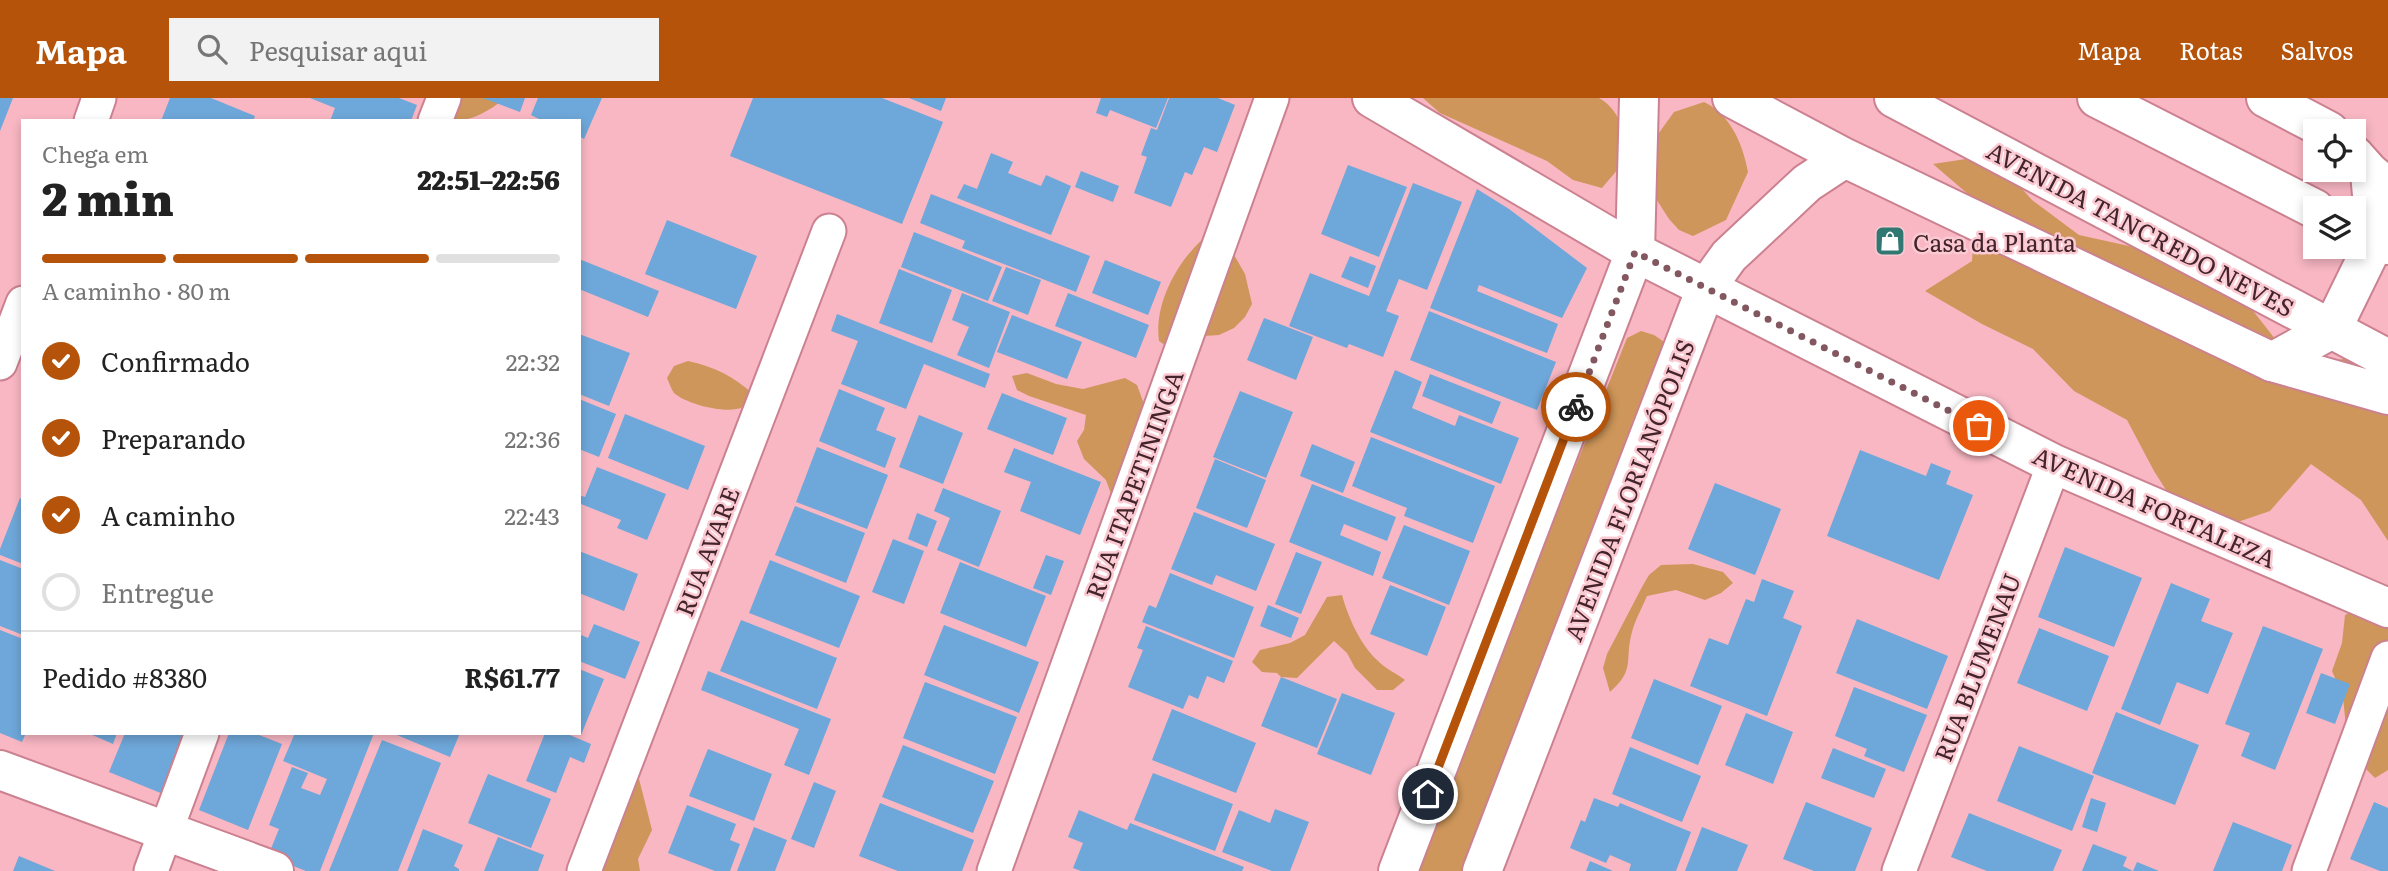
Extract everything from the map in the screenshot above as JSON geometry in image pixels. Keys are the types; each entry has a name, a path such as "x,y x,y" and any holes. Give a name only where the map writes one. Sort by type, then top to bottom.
{"street":[{"path":"92,119 99,98"},
{"path":"436,119 444,98"},
{"name":"RUA ITAPETININGA","path":"994,871 1272,98"},
{"name":"AVENIDA FORTALEZA","path":"1372,98 1635,252 2054,464 2388,608"},
{"path":"1398,871 1635,252 1639,98"},
{"path":"1732,98 1845,158 2272,362 2388,395"},
{"name":"AVENIDA TANCREDO NEVES","path":"1894,98 2388,359"},
{"path":"2097,98 2303,203"},
{"path":"2266,98 2306,119"},
{"name":"AVENIDA FLORIANÓPOLIS","path":"1482,871 1706,288 1729,256 1807,183 1845,158"},
{"path":"2272,362 2332,330 2373,238 2371,172"},
{"name":"RUA AVARE","path":"584,871 829,231"},
{"path":"0,363 21,308"},
{"name":"RUA BLUMENAU","path":"1899,871 2054,464"},
{"path":"2309,871 2388,658"},
{"path":"150,871 201,735"},
{"path":"0,770 274,871"}],"shaded area":[{"path":"458,98 505,98 494,107 468,119 454,119"},
{"path":"1423,98 1599,98 1613,110 1621,125 1625,143 1622,161 1602,188 1573,180 1547,161 1440,113"},
{"path":"1704,102 1721,114 1734,131 1748,172 1726,220 1693,236 1679,230 1653,194 1656,137 1674,112"},
{"path":"1992,155 2032,200 2079,235 2138,248 2243,298 2279,344 2337,360 2388,352 2388,541 2361,500 2311,464 2270,511 2223,527 2173,501 2127,420 2074,391 2033,349 1982,324 1925,291 1972,261 1976,201 1933,164"},
{"path":"1217,238 1229,246 1245,274 1252,304 1245,317 1234,328 1219,335 1190,341 1180,356 1159,341 1158,327 1164,299 1176,272 1193,249 1203,239"},
{"path":"1641,331 1654,335 1667,344 1670,356 1462,871 1413,871 1627,338"},
{"path":"688,361 723,373 753,394 743,407 728,410 707,407 680,397 674,393 667,378 674,366"},
{"path":"1027,373 1056,384 1083,389 1125,378 1137,385 1148,415 1125,495 1111,494 1106,480 1084,459 1077,441 1084,430 1086,415 1017,390 1012,376"},
{"path":"1693,564 1723,572 1733,583 1721,593 1705,600 1676,590 1647,596 1632,632 1626,671 1610,692 1603,668 1607,654 1649,575 1661,565"},
{"path":"1342,595 1351,621 1365,646 1380,663 1405,680 1393,690 1377,690 1334,641 1297,678 1262,672 1252,662 1260,650 1290,643 1305,635 1327,597"},
{"path":"2368,602 2388,610 2388,770 2375,778 2355,758 2346,727 2343,697 2332,671 2342,643 2345,615"},
{"path":"638,775 652,830 638,859 640,871 599,871"}],"building":[{"path":"0,98 13,98 0,131"},
{"path":"170,98 211,98 255,116 254,119 162,119"},
{"path":"310,98 399,98 417,105 412,119 331,119 335,108"},
{"path":"483,98 525,98 520,112"},
{"path":"538,98 602,98 584,139 581,137 581,119 539,119 531,115"},
{"path":"753,98 882,98 943,122 902,224 730,156"},
{"path":"909,98 946,98 941,111"},
{"path":"1101,98 1168,98 1156,128 1110,110 1107,117 1096,113"},
{"path":"1169,98 1218,98 1235,105 1217,152 1204,147 1192,175 1185,172 1171,207 1134,193 1147,157 1141,155 1151,128 1157,130"},
{"path":"991,153 1013,162 1008,173 1041,186 1046,175 1071,186 1051,235 957,198 964,184 977,189"},
{"path":"1348,165 1407,187 1379,257 1321,234"},
{"path":"1081,171 1119,186 1113,202 1075,187"},
{"path":"1413,183 1462,202 1427,290 1399,279 1386,311 1399,316 1383,357 1349,344 1347,348 1289,326 1310,273 1369,296"},
{"path":"1477,189 1509,209 1587,268 1562,318 1479,285 1477,291 1558,324 1547,353 1430,308"},
{"path":"931,194 1090,256 1076,292 962,248 965,241 920,223"},
{"path":"667,220 757,256 736,309 645,274"},
{"path":"914,232 1002,267 988,301 901,267"},
{"path":"1350,256 1376,266 1368,288 1341,277"},
{"path":"581,260 659,291 648,317 581,290"},
{"path":"1105,260 1161,282 1148,315 1092,293"},
{"path":"1006,267 1041,280 1028,315 992,301"},
{"path":"899,269 952,290 932,343 879,323"},
{"path":"962,293 1010,312 989,368 957,355 969,327 952,320"},
{"path":"1068,293 1149,325 1136,358 1055,326"},
{"path":"1429,311 1556,362 1537,410 1410,360"},
{"path":"837,314 990,374 985,388 924,364 906,409 841,384 858,341 831,331"},
{"path":"1012,315 1082,342 1067,379 997,352"},
{"path":"1264,318 1313,337 1296,380 1247,360"},
{"path":"581,335 630,353 609,406 581,395"},
{"path":"1395,370 1422,382 1412,408 1455,426 1459,415 1519,438 1501,484 1370,432"},
{"path":"1430,374 1501,402 1492,424 1422,396"},
{"path":"839,389 885,408 876,430 896,438 885,468 819,441"},
{"path":"1240,391 1293,412 1266,478 1213,457"},
{"path":"1002,393 1067,418 1053,455 987,429"},
{"path":"581,400 616,414 599,457 581,450"},
{"path":"625,414 705,446 688,490 608,458"},
{"path":"919,415 963,433 943,484 899,467"},
{"path":"1371,437 1495,486 1473,543 1404,516 1407,508 1352,486"},
{"path":"1312,444 1355,462 1343,493 1300,476"},
{"path":"817,447 888,475 867,529 796,502"},
{"path":"1014,448 1101,482 1080,535 1020,511 1031,482 1004,472"},
{"path":"1860,450 1926,476 1931,463 1951,471 1946,484 1973,495 1939,580 1827,536"},
{"path":"1215,459 1266,480 1247,528 1196,508"},
{"path":"597,467 666,494 647,540 617,528 621,520 581,504 581,496 585,497"},
{"path":"1715,483 1781,509 1755,575 1688,549"},
{"path":"1312,484 1396,517 1387,541 1344,524 1340,535 1381,552 1373,576 1289,542"},
{"path":"943,488 1001,511 979,567 937,550 950,518 934,511"},
{"path":"21,498 21,563 0,555"},
{"path":"795,506 865,533 846,583 775,555"},
{"path":"1194,512 1275,544 1256,591 1216,575 1212,585 1171,569"},
{"path":"917,513 937,521 927,547 908,539"},
{"path":"1404,525 1470,551 1449,605 1382,578"},
{"path":"893,539 924,551 904,604 872,592"},
{"path":"2065,547 2142,578 2114,647 2038,617"},
{"path":"581,552 638,574 624,611 581,594"},
{"path":"1296,552 1322,562 1301,614 1275,604"},
{"path":"1046,555 1064,561 1051,595 1033,588"},
{"path":"0,560 21,568 21,634 0,626"},
{"path":"770,560 860,596 839,648 749,613"},
{"path":"960,562 1046,596 1026,647 940,613"},
{"path":"1170,573 1254,607 1234,658 1142,622 1149,605 1156,608"},
{"path":"1762,579 1794,591 1783,618 1802,626 1767,716 1690,686 1709,638 1728,645 1746,599 1754,602"},
{"path":"2171,583 2210,599 2201,621 2233,633 2208,694 2177,682 2160,725 2121,709"},
{"path":"1390,585 1446,607 1427,656 1370,634"},
{"path":"1268,605 1299,618 1291,638 1260,626"},
{"path":"1857,619 1948,656 1927,709 1836,673"},
{"path":"741,620 837,658 817,709 720,671"},
{"path":"594,624 640,642 625,679 581,662 581,635 588,638"},
{"path":"944,625 1039,662 1019,713 924,675"},
{"path":"1146,626 1233,661 1224,683 1207,676 1198,699 1189,695 1183,709 1128,687 1143,650 1137,648"},
{"path":"2263,626 2323,649 2275,770 2241,756 2250,733 2225,724"},
{"path":"2039,628 2109,656 2087,711 2017,683"},
{"path":"0,630 21,638 21,735 25,735 22,742 0,733"},
{"path":"581,670 604,679 581,735"},
{"path":"708,671 831,719 809,775 784,765 799,729 701,690"},
{"path":"2321,673 2350,684 2335,724 2306,713"},
{"path":"1281,677 1337,699 1317,748 1261,726"},
{"path":"1654,679 1722,706 1698,765 1631,738"},
{"path":"925,682 1017,717 995,774 903,738"},
{"path":"1854,687 1927,715 1904,772 1864,756 1867,749 1835,736"},
{"path":"1342,693 1395,713 1371,775 1317,754"},
{"path":"1172,709 1256,743 1236,793 1152,760"},
{"path":"2116,712 2199,745 2175,805 2092,773"},
{"path":"1746,713 1793,732 1773,784 1725,765"},
{"path":"93,735 116,735 113,744"},
{"path":"124,735 193,735 168,796 109,772"},
{"path":"228,735 259,735 282,744 248,830 199,810"},
{"path":"294,735 373,735 320,871 306,871 268,856 279,829 269,825 292,767 308,773 301,788 320,795 327,779 283,761"},
{"path":"397,735 459,735 450,757"},
{"path":"544,735 570,735 591,744 584,763 570,757 556,793 526,781"},
{"path":"382,740 441,763 398,871 329,871"},
{"path":"903,745 994,781 973,833 882,797"},
{"path":"2019,746 2094,776 2072,831 1997,801"},
{"path":"1630,747 1701,776 1682,822 1612,794"},
{"path":"1833,748 1886,769 1874,798 1821,778"},
{"path":"708,749 772,774 754,821 689,796"},
{"path":"1153,773 1233,804 1215,851 1134,820"},
{"path":"488,774 551,799 531,848 468,823"},
{"path":"814,782 836,791 814,848 791,839"},
{"path":"1594,798 1618,807 1620,803 1691,832 1676,871 1629,871 1631,864 1610,855 1606,863 1570,848 1581,820 1585,822"},
{"path":"2091,798 2106,803 2097,832 2082,827"},
{"path":"1806,802 1872,828 1855,871 1814,871 1783,859"},
{"path":"2374,802 2388,808 2388,871 2380,871 2350,859"},
{"path":"880,803 974,840 962,871 898,871 859,856"},
{"path":"687,805 736,824 730,840 740,844 730,871 715,871 668,853"},
{"path":"1275,809 1309,822 1290,871 1272,871 1222,852 1239,810 1270,823"},
{"path":"1079,810 1127,830 1130,823 1244,867 1242,871 1081,871 1073,868 1083,843 1068,837"},
{"path":"1969,813 2062,850 2053,871 1987,871 1951,857"},
{"path":"2233,822 2292,845 2282,871 2213,871"},
{"path":"754,827 787,840 775,871 737,871"},
{"path":"1702,827 1748,845 1737,871 1685,871"},
{"path":"423,829 463,845 454,866 459,871 407,871"},
{"path":"498,837 544,855 538,871 484,871"},
{"path":"2093,844 2127,857 2123,866 2133,871 2082,871"},
{"path":"19,856 55,871 13,871"},
{"path":"1590,861 1613,871 1586,871"},
{"path":"2137,862 2159,871 2133,871"}],"way so far":[{"path":"1576,407 1635,252 1979,426"}],"place":[{"name":"Casa da Planta","path":"1890,241"}],"route":[{"path":"1428,794 1576,407"}]}
